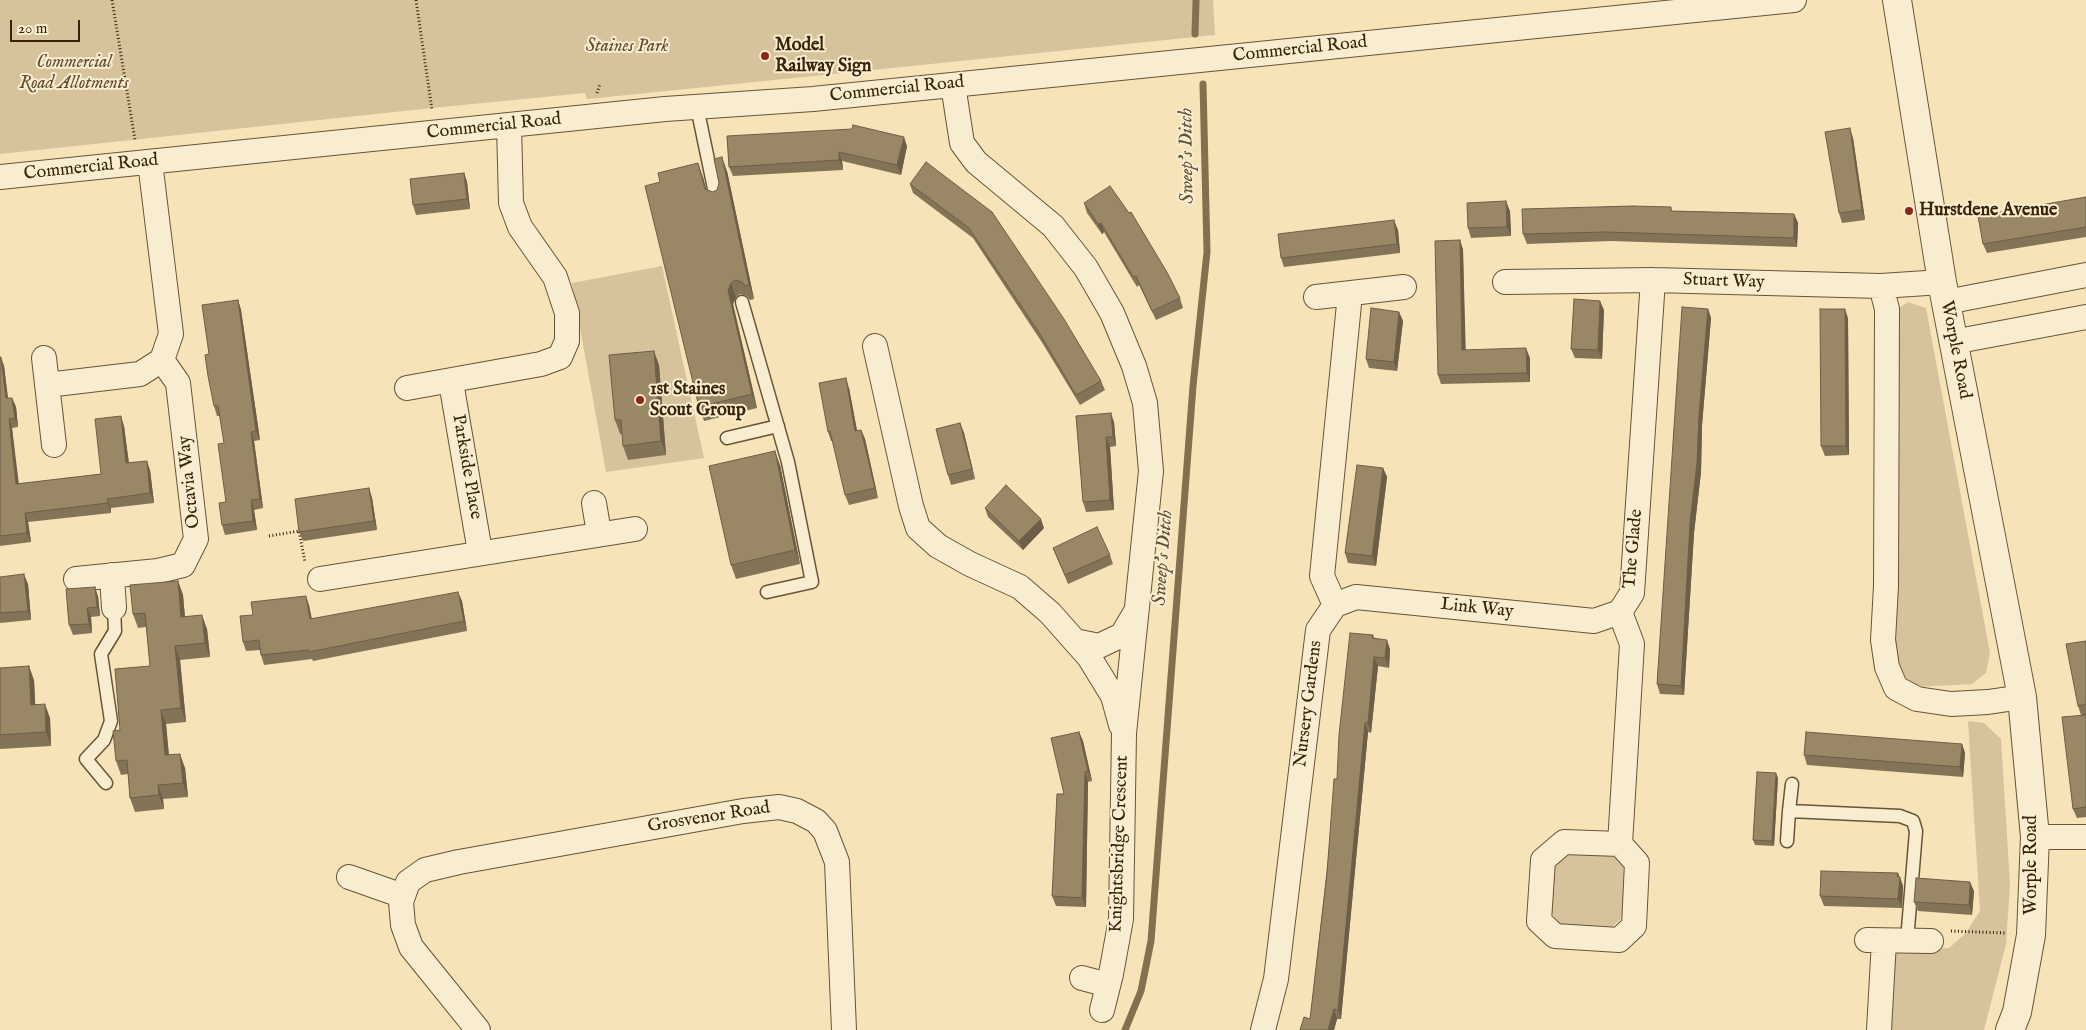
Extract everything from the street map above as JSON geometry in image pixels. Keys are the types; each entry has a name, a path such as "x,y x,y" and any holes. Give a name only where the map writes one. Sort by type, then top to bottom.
{"street":[{"name":"Commercial Road","path":"0,177 697,107 814,99 1645,8 1794,0"},
{"name":"Worple Road","path":"1898,0 1944,292 2022,697 2035,837 2031,935 2017,1012 2010,1030"},
{"name":"Knightsbridge Crescent","path":"953,84 962,143 976,162 1053,226 1086,268 1112,313 1134,366 1145,403 1151,471 1124,734 1121,919 1102,1010"},
{"path":"407,388 451,382 541,364 560,357 567,341 567,313 555,277 520,227 511,203 508,126"},
{"path":"47,386 140,374 162,360 171,334 143,163"},
{"path":"1944,292 2086,275"},
{"name":"Stuart Way","path":"1505,282 1653,280 1881,286 1944,292"},
{"name":"The Glade","path":"1620,844 1632,644 1620,612 1632,593 1653,280"},
{"path":"1881,286 1887,309 1886,586 1883,640 1887,667 1896,688 1917,699 1952,704 1988,702 2022,697"},
{"path":"1316,297 1404,287"},
{"path":"1334,605 1322,576 1350,294"},
{"path":"1953,342 2086,317"},
{"name":"Knightsbridge Crescent","path":"875,346 910,506 918,528 938,546 1020,587 1050,613 1089,657 1113,696 1124,734"},
{"path":"44,358 54,445"},
{"name":"Octavia Way","path":"76,578 158,571 183,565 196,539 178,384 162,360"},
{"name":"Parkside Place","path":"451,382 480,552"},
{"path":"594,503 599,533"},
{"path":"320,578 599,533 635,529"},
{"path":"112,575 114,608"},
{"name":"Link Way","path":"1334,605 1356,597 1594,621 1620,612"},
{"name":"Nursery Gardens","path":"1263,1030 1276,979 1318,630 1334,605"},
{"name":"Knightsbridge Crescent","path":"1075,641 1099,646 1122,635 1136,611"},
{"name":"Grosvenor Road","path":"403,896 408,882 424,870 459,862 743,811 779,807 797,811 816,821 825,831 837,862 844,1030"},
{"path":"2035,837 2086,837"},
{"path":"1564,842 1620,844 1637,864 1634,926 1619,940 1555,936 1539,921 1543,860 1564,842"},
{"path":"349,877 403,896 401,902 403,925 411,947 478,1030"},
{"path":"1879,1030 1886,941 1931,941"},
{"path":"1082,978 1108,984"}],"lane":[{"path":"697,107 716,198"},
{"path":"742,302 788,462 812,582 767,592"},
{"path":"727,438 778,426"},
{"path":"106,782 86,759 104,740 111,721 101,654 115,631 114,608"},
{"path":"1787,840 1792,784"},
{"path":"1789,811 1900,816 1913,821 1916,831 1886,941"}],"path":[{"path":"112,0 143,163"},
{"path":"416,0 436,133"},
{"path":"269,536 299,531 309,581 320,578"},
{"path":"1931,941 1932,930 2031,935"}],"green space":[{"name":"Commercial Road Allotments","path":"0,0 1213,0 1215,35 598,98 587,99 585,93 0,154"},
{"path":"662,266 704,458 606,472 572,283"},
{"path":"1908,302 1926,308 1990,653 1986,673 1972,684 1916,687 1903,681 1893,660 1895,311"},
{"path":"1968,721 1984,723 2001,739 2010,883 2006,944 1984,1030 1881,1030 1884,965 1896,953 1949,948 1965,934 1980,911"},
{"path":"1571,853 1614,854 1626,863 1626,914 1608,931 1563,928 1549,910 1551,867"}],"building":[{"path":"853,125 904,137 897,165 839,152 839,160 729,167 727,136 852,129"},
{"path":"1850,128 1862,210 1839,213 1825,132"},
{"path":"722,157 749,285 745,286 742,282 735,280 731,283 728,290 752,394 699,407 645,186 660,182 658,173 698,163 705,189 713,192 717,190 719,183 714,159"},
{"path":"926,162 992,212 1064,319 1101,381 1076,395 1040,334 969,228 910,184"},
{"path":"464,173 467,199 413,205 410,179"},
{"path":"1110,186 1129,213 1131,212 1180,298 1152,311 1136,276 1133,277 1101,223 1098,224 1084,203"},
{"path":"2086,197 2086,227 1983,244 1978,216"},
{"path":"1506,201 1507,227 1468,228 1467,203"},
{"path":"1633,206 1671,207 1671,211 1794,214 1794,238 1607,232 1523,234 1522,209"},
{"path":"1394,220 1397,244 1281,258 1278,234"},
{"path":"1460,240 1462,350 1526,348 1527,373 1438,375 1435,241"},
{"path":"1574,299 1600,301 1598,350 1571,349"},
{"path":"238,300 256,431 251,432 260,499 251,500 253,521 222,525 219,503 226,502 218,444 224,443 218,406 214,406 208,376 205,355 209,354 202,305"},
{"path":"1682,307 1708,309 1697,463 1690,523 1681,686 1657,684"},
{"path":"1371,308 1399,312 1394,362 1366,359"},
{"path":"1820,309 1845,309 1846,446 1821,446"},
{"name":"1st Staines Scout Group","path":"654,351 661,441 623,446 621,420 615,420 609,355"},
{"path":"0,357 6,398 12,398 15,418 9,419 16,484 101,474 95,419 121,416 126,463 147,461 150,493 107,499 108,503 25,513 27,533 0,536"},
{"path":"846,378 855,431 861,430 875,488 845,495 830,431 828,432 819,383"},
{"path":"1111,413 1113,437 1106,437 1110,500 1083,502 1076,416"},
{"path":"960,423 972,469 948,475 936,429"},
{"path":"775,451 795,550 731,565 709,466"},
{"path":"1357,465 1383,468 1372,556 1345,553"},
{"path":"1006,485 1041,519 1019,541 985,508"},
{"path":"369,488 374,521 299,532 295,499"},
{"path":"1097,527 1110,555 1065,575 1053,548"},
{"path":"24,574 28,611 0,613 0,577"},
{"path":"178,581 181,617 202,615 205,643 175,646 181,708 161,710 165,755 180,754 183,783 158,785 159,795 130,798 127,760 116,761 113,731 120,730 115,669 150,666 145,613 133,614 130,585"},
{"path":"95,587 97,607 87,608 89,624 69,625 66,589"},
{"path":"458,592 464,621 309,652 309,650 261,655 259,640 243,642 240,616 253,615 251,602 306,596 310,619"},
{"path":"1350,633 1373,635 1372,638 1387,640 1385,658 1374,657 1368,723 1365,723 1338,1010 1334,1009 1328,1030 1300,1030 1304,1017 1310,1019 1327,873 1334,779 1337,779 1339,735"},
{"path":"2086,641 2086,704 2078,706 2066,644"},
{"path":"29,666 31,705 45,704 46,732 0,735 0,668"},
{"path":"2086,715 2086,807 2073,809 2062,717"},
{"path":"1079,732 1088,771 1085,772 1082,898 1052,896 1057,794 1064,794 1051,738"},
{"path":"1806,732 1962,744 1960,767 1804,755"},
{"path":"1757,772 1776,773 1772,841 1753,840"},
{"path":"1821,871 1898,873 1897,876 1900,877 1898,899 1820,896"},
{"path":"1916,878 1970,882 1969,905 1914,902"}],"waterway":[{"path":"1195,34 1196,0"},
{"name":"Sweep's Ditch","path":"1125,1030 1141,991 1151,941 1193,386 1207,252 1203,84"}],"place":[{"name":"Model Railway Sign","path":"765,56"},
{"name":"Hurstdene Avenue","path":"1909,211"},
{"name":"1st Staines Scout Group","path":"640,400"}],"park label":[{"name":"Staines Park","path":"627,47"}]}
